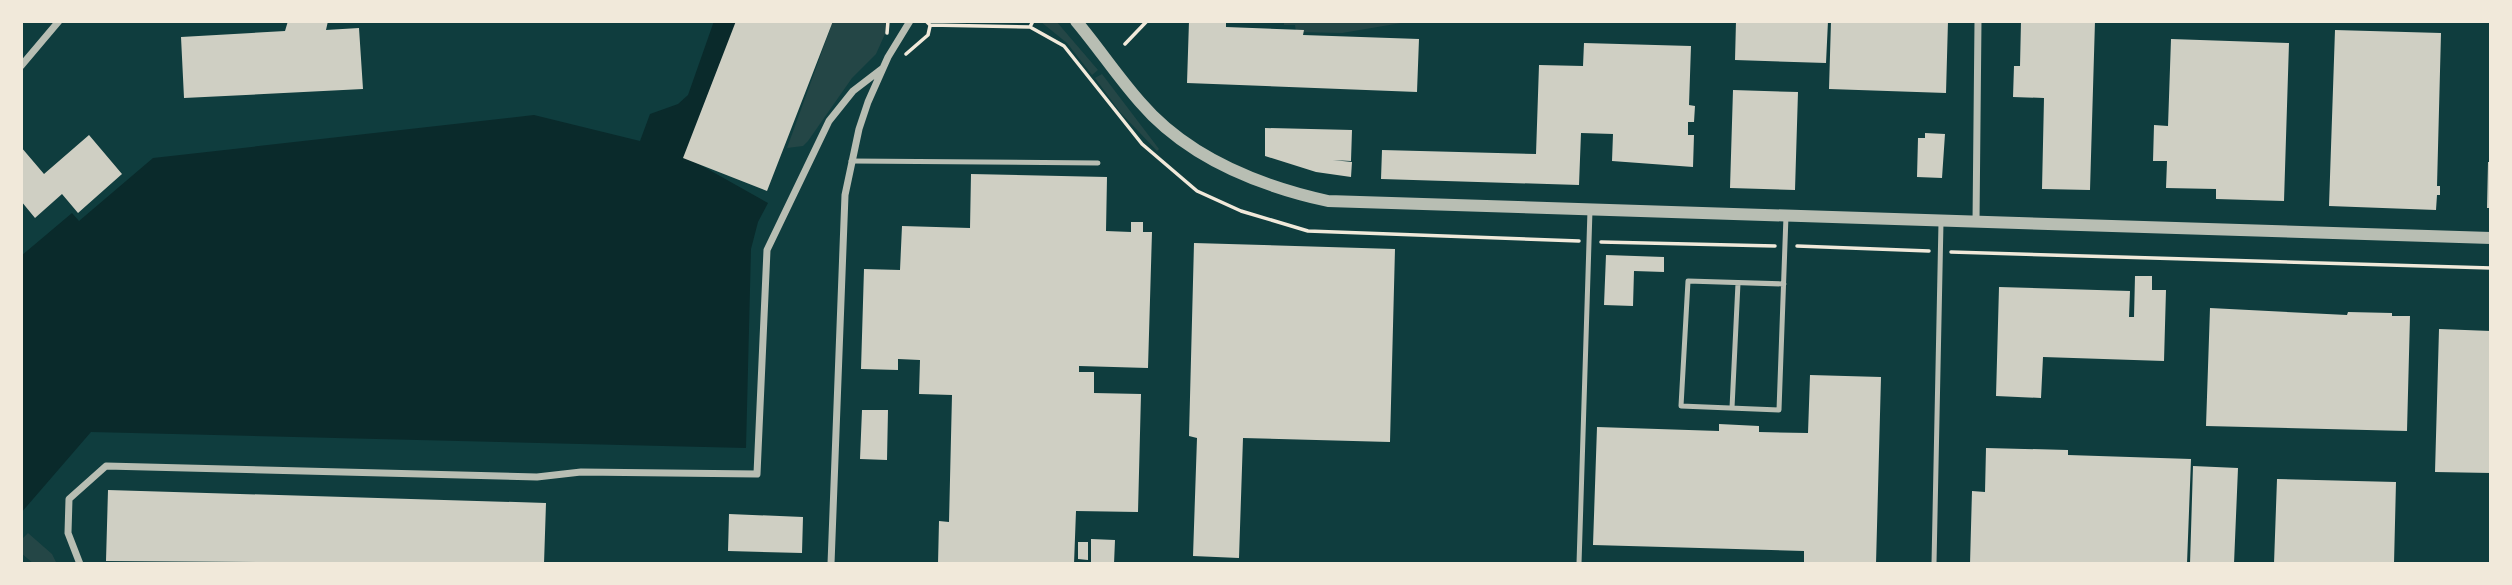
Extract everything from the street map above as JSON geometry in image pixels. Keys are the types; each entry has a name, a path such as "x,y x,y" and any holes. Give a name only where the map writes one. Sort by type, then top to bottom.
{"street":[{"path":"21,66 60,21"},
{"path":"831,564 845,195 859,128 883,68 910,21"},
{"path":"1076,21 1141,104 1171,131 1232,171 1283,191 1328,201 2491,238"},
{"path":"1976,223 1978,21"},
{"path":"80,564 68,533 69,499 106,466 537,477 581,472 758,474 767,250 829,121 853,91 883,68"}],"lane":[{"path":"851,161 1098,163"},
{"path":"1578,564 1590,210"},
{"path":"1784,284 1688,281 1681,407 1779,410 1784,284 1786,216"},
{"path":"1934,564 1941,222"},
{"path":"1732,408 1738,283"}],"path":[{"path":"926,21 930,26 1030,27 1033,21"},
{"path":"1125,44 1147,21"}],"shaded area":[{"path":"714,21 740,21 688,158 768,203 758,222 751,249 746,448 91,432 21,513 21,256 72,213 79,221 153,158 534,115 640,141 650,114 678,104 688,95"},
{"path":"833,21 886,21 885,34 876,54 852,78 808,141 803,146 787,148"},
{"path":"1056,21 1098,70 1092,75 1067,43 1041,22"},
{"path":"1284,21 1413,21 1342,33 1296,32 1295,25 1284,25"},
{"path":"1102,74 1159,149 1157,151 1120,112 1095,78"},
{"path":"28,533 52,554 57,564 34,564 21,553 21,540"}],"building":[{"path":"288,21 328,21 326,30 359,28 363,89 184,98 181,37 285,31"},
{"path":"736,21 833,21 767,191 683,158"},
{"path":"1189,21 1226,21 1226,27 1304,30 1303,35 1419,39 1417,92 1187,83"},
{"path":"1736,21 1828,21 1826,63 1735,60"},
{"path":"1831,21 1948,21 1946,93 1829,89"},
{"path":"2021,21 2095,21 2090,190 2042,189 2044,98 2013,97 2014,66 2020,66"},
{"path":"2335,30 2441,33 2437,186 2440,186 2440,195 2437,195 2436,210 2329,206"},
{"path":"2171,39 2289,43 2284,201 2216,199 2216,189 2166,188 2167,161 2153,161 2154,125 2168,126"},
{"path":"1584,43 1691,46 1689,105 1695,106 1694,122 1688,122 1688,135 1694,135 1693,167 1612,161 1613,134 1581,133 1579,185 1381,179 1382,150 1536,154 1539,65 1583,66"},
{"path":"1733,90 1798,92 1795,190 1730,188"},
{"path":"1265,128 1352,130 1351,161 1333,160 1352,162 1351,177 1316,172 1265,156"},
{"path":"1925,133 1945,134 1942,178 1917,177 1918,138 1925,138"},
{"path":"89,135 122,174 78,213 62,194 35,218 21,201 21,147 44,174"},
{"path":"2488,162 2491,162 2491,208 2487,208"},
{"path":"971,174 1107,177 1106,231 1131,232 1131,222 1143,222 1143,232 1152,232 1148,368 1079,366 1079,372 1094,372 1094,393 1141,394 1138,512 1076,511 1074,564 938,564 939,521 949,522 952,395 919,394 920,360 898,359 898,370 861,369 864,269 900,270 902,226 970,228"},
{"path":"1194,243 1395,249 1390,442 1243,438 1239,558 1193,556 1197,438 1189,436"},
{"path":"1606,255 1664,257 1664,272 1634,271 1633,306 1604,305"},
{"path":"2135,276 2152,276 2152,290 2166,290 2164,361 2043,357 2041,398 1996,396 1999,287 2130,291 2129,317 2134,317"},
{"path":"2210,308 2347,315 2348,312 2392,313 2392,316 2410,316 2407,431 2206,426"},
{"path":"2439,329 2491,331 2491,473 2435,472"},
{"path":"1810,375 1881,377 1876,564 1804,564 1804,551 1593,545 1597,427 1719,431 1719,424 1759,426 1759,432 1808,433"},
{"path":"862,410 888,410 887,460 860,459"},
{"path":"1986,448 2068,450 2068,455 2191,459 2187,564 1970,564 1972,491 1985,492"},
{"path":"2193,466 2238,468 2234,564 2190,564"},
{"path":"2277,479 2396,482 2394,564 2274,564"},
{"path":"108,490 546,503 544,564 106,561"},
{"path":"729,514 803,517 802,553 728,551"},
{"path":"1091,539 1115,540 1114,564 1091,564"},
{"path":"1078,542 1088,542 1088,560 1078,559"}]}
